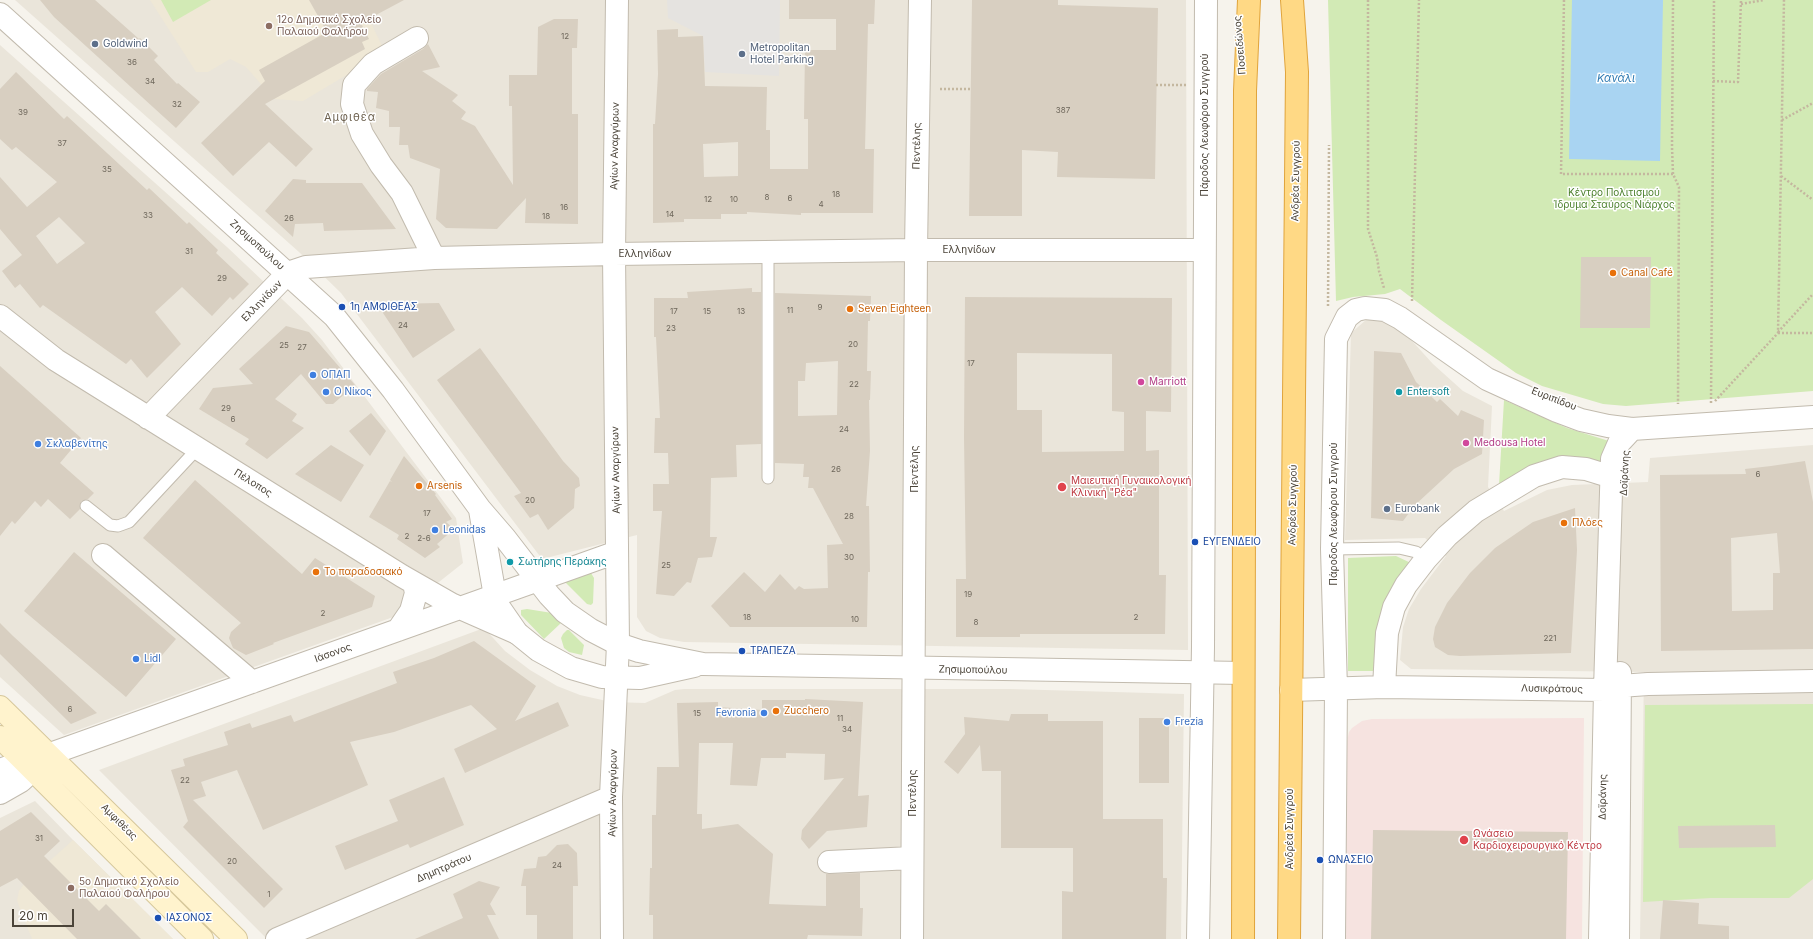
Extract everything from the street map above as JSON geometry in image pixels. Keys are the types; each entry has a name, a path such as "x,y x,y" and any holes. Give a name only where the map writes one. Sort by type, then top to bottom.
{"highway":[{"name":"Ποσειδώνος","path":"1235,0 1245,91"},
{"path":"1243,939 1245,91 1249,0"},
{"path":"1292,0 1297,72"},
{"path":"1297,72 1304,0"},
{"name":"Ανδρέα Συγγρού","path":"1289,939 1297,72"}],"main road":[{"name":"Αμφιθέας","path":"0,707 50,754 236,939"},
{"path":"0,737 202,939"}],"street":[{"name":"Αγίων Αναργύρων","path":"612,939 611,797 618,644 614,254 617,0"},
{"name":"Πεντέλης","path":"912,939 916,250 920,0"},
{"name":"Πάροδος Λεωφόρου Συγγρού","path":"1204,250 1206,0"},
{"name":"Ζησιμοπούλου","path":"0,14 334,316 350,334 393,390 480,508 505,538 537,581 565,612 591,630 618,644 662,656 703,664 1203,674 1243,673"},
{"path":"416,38 373,64 354,85 352,104 362,134 381,165 402,193 434,258"},
{"name":"Ελληνίδων","path":"148,418 288,273 306,267 434,258 614,254 916,250 1204,250"},
{"path":"1198,939 1203,674 1204,250"},
{"name":"Ευριπίδου","path":"1336,339 1341,326 1347,317 1356,310 1374,308 1385,310 1400,318 1487,379 1536,402 1581,420 1632,429 1813,417"},
{"name":"Πέλοπος","path":"0,316 56,360 414,583 460,608 517,633"},
{"name":"Πάροδος Λεωφόρου Συγγρού","path":"1336,339 1332,549 1336,689"},
{"name":"Δοϊράνης","path":"1618,939 1612,688 1612,459 1619,443 1632,429"},
{"name":"Δοϊράνης","path":"1600,939 1624,461 1626,445 1632,429"},
{"path":"1384,687 1387,633 1394,607 1406,585 1426,559 1447,536 1476,511 1534,476 1562,467 1586,469 1612,477"},
{"name":"Ζησιμοπούλου","path":"480,508 495,596 507,620 517,633 538,650 571,668 602,677 640,678 703,664"},
{"name":"Ιάσονος","path":"0,770 29,766 50,754 617,552"},
{"path":"103,555 252,682"},
{"path":"398,630 411,611 416,594 414,583"},
{"name":"Λυσικράτους","path":"1291,690 1384,687 1612,688 1648,684 1813,681"},
{"path":"1334,939 1336,689"},
{"name":"Ιάσονος","path":"0,792 15,785 29,766"},
{"name":"Δημητράτου","path":"277,939 611,797"},
{"path":"829,862 912,858"}],"lane":[{"path":"768,253 768,478"},
{"path":"86,506 110,525 118,526 130,522 198,448"},
{"path":"1332,549 1399,548 1416,552 1426,559"}],"path":[{"path":"1368,0 1368,228 1386,292"},
{"path":"1413,304 1419,0"},
{"path":"1564,0 1561,174 1673,174"},
{"path":"1673,0 1672,147 1673,174 1679,186 1678,409"},
{"path":"1714,0 1711,406 1813,294"},
{"path":"1713,81 1738,82 1741,0"},
{"path":"1741,4 1764,0"},
{"path":"1778,333 1784,0"},
{"path":"1156,85 1206,85"},
{"path":"946,89 970,89"},
{"path":"1782,120 1813,103"},
{"path":"1329,145 1328,308 1334,304"},
{"path":"1781,176 1813,200"},
{"path":"1778,333 1813,333"}],"shaded area":[{"path":"15,0 1186,0 1188,650 684,642 660,638 646,631 637,617 637,535 542,559 341,293 299,252"},
{"name":"12ο Δημοτικό Σχολείο Παλαιού Φαλήρου","path":"150,0 360,0 385,52 303,101 274,99 246,67 230,59 208,72 196,72"},
{"name":"Metropolitan Hotel Parking","path":"667,0 780,0 779,76 705,72 703,36 668,18"},
{"path":"0,45 227,247 302,318 322,340 456,518 463,563 396,616 64,735 0,677"},
{"path":"1366,320 1385,320 1403,331 1433,364 1463,391 1492,406 1488,487 1504,511 1547,490 1572,485 1648,482 1650,458 1813,445 1813,939 1640,939 1644,672 1411,669 1400,660 1403,627 1409,609 1421,589 1446,556 1425,538 1345,540 1351,333"},
{"path":"484,628 505,651 530,670 557,686 580,695 611,702 645,703 675,690 684,689 1010,689 1184,694 1181,939 267,939 99,770"},
{"name":"Ωνάσειο Καρδιοχειρουργικό Κέντρο","path":"1584,718 1582,939 1343,939 1347,741 1349,732 1352,728 1362,721 1372,719"},
{"name":"5ο Δημοτικό Σχολείο Παλαιού Φαλήρου","path":"35,801 173,939 0,939 0,818"},
{"name":"5ο Δημοτικό Σχολείο Παλαιού Φαλήρου","path":"73,840 173,939 32,939 17,900 19,891 24,884"}],"green space":[{"path":"161,0 211,0 173,22"},
{"name":"Κέντρο Πολιτισμού Ίδρυμα Σταύρος Νιάρχος","path":"1328,0 1813,0 1813,391 1626,406 1603,404 1542,386 1516,373 1400,289 1385,294 1353,297 1336,301"},
{"path":"1504,400 1567,428 1609,441 1604,466 1499,485"},
{"path":"1396,556 1413,564 1379,671 1348,671 1348,558"},
{"path":"591,573 594,578 593,603 591,605 587,604 565,582"},
{"path":"527,609 552,613 561,623 544,639 521,615 521,610"},
{"path":"567,630 569,630 584,645 582,655 569,652 564,648 561,638"},
{"path":"1813,704 1813,879 1789,898 1711,898 1643,902 1645,705"}],"water":[{"name":"Κανάλι","path":"1572,0 1663,0 1660,161 1569,159"}],"building":[{"path":"40,0 95,0 139,39 140,38 158,56 154,60 177,84 178,83 200,102 176,128 54,17"},
{"path":"309,0 404,0 361,23 369,39 362,42 365,49 265,104 313,149 296,167 269,142 233,176 201,143 265,81 259,70 327,32"},
{"path":"789,0 875,0 874,24 868,24 865,149 874,149 873,213 801,213 801,215 747,212 747,214 721,214 721,219 684,219 684,222 653,223 653,124 655,124 658,74 657,30 678,29 678,37 703,36 705,86 767,87 766,130 770,130 770,169 808,169 808,119 804,119 805,50 836,50 836,19 789,19","holes":["738,142 738,176 704,177 703,144"]},
{"path":"972,0 1058,0 1058,5 1158,8 1155,179 1057,177 1058,152 1022,150 1022,216 969,216"},
{"path":"554,19 578,19 577,48 572,48 572,114 578,114 578,224 525,223 526,198 497,229 446,228 436,219 440,169 410,158 408,145 399,145 400,127 389,127 389,111 376,108 378,92 367,91 367,89 381,74 423,49 428,44 440,67 422,71 458,95 452,101 466,112 461,119 475,126 513,185 512,106 509,106 509,75 537,75 538,27"},
{"path":"16,72 64,119 67,116 147,190 149,188 187,224 189,222 218,250 216,253 249,284 233,300 230,297 212,316 182,287 155,312 181,344 147,378 131,359 126,364 43,305 40,308 20,284 15,288 2,271 22,255 0,229 0,177 27,207 57,182 16,147 12,150 0,139 0,89","holes":["59,217 85,243 57,264 36,236"]},
{"path":"293,179 306,180 306,183 362,183 396,229 324,231 323,223 295,224 293,237 265,211"},
{"path":"1581,257 1651,257 1650,328 1580,328"},
{"path":"752,288 752,292 761,292 761,444 736,445 737,477 711,478 710,537 717,537 712,557 698,558 691,583 687,582 674,596 656,594 662,511 653,511 653,484 669,484 668,453 654,453 655,418 660,418 656,337 654,337 654,298 688,298 687,292"},
{"path":"775,293 871,296 870,321 868,321 867,371 871,371 869,400 870,451 866,506 869,506 870,572 868,572 867,627 730,627 711,606 744,572 765,592 780,574 795,590 799,586 804,589 828,588 827,545 843,544 813,488 808,488 809,477 803,477 804,464 775,463","holes":["838,361 837,415 798,416 798,381 805,381 806,363"]},
{"path":"965,297 1172,298 1171,412 1146,411 1146,451 1159,450 1159,575 1166,575 1165,634 1020,634 1020,637 956,637 956,579 966,579 964,437","holes":["1017,353 1112,354 1112,411 1124,412 1124,451 1042,452 1042,410 1017,410"]},
{"path":"439,303 455,330 413,358 383,313 388,304"},
{"path":"286,326 309,332 355,385 333,404 326,404 301,374 275,399 297,414 292,421 304,428 267,459 245,444 249,439 199,409 213,388 253,384 239,369"},
{"path":"480,348 563,461 579,478 580,486 575,489 574,508 548,530 538,514 530,518 514,496 521,493 437,380"},
{"path":"1374,351 1401,353 1416,382 1437,402 1440,399 1458,416 1461,410 1484,420 1482,454 1454,469 1415,505 1403,521 1371,518"},
{"name":"Σκλαβενίτης","path":"0,366 81,438 60,463 94,493 88,499 81,501 80,509 70,519 48,499 41,507 35,501 15,524 12,521 0,536"},
{"path":"371,413 386,431 370,456 349,431"},
{"path":"331,445 364,465 341,502 295,474"},
{"path":"404,456 436,494 435,495 452,519 446,522 454,529 437,544 440,547 425,558 397,539 399,535 369,517 390,481 392,482 390,480"},
{"path":"1805,461 1813,502 1813,649 1661,651 1660,475 1746,474 1745,469","holes":["1777,533 1780,573 1773,573 1773,610 1732,611 1731,538"]},
{"path":"195,480 302,574 315,558 375,596 372,607 273,643 274,644 246,655 233,648 229,638 231,632 241,623 143,538"},
{"path":"1575,508 1577,550 1571,653 1460,656 1448,655 1435,647 1433,639 1435,627 1447,603 1470,573 1495,548 1533,522"},
{"path":"74,552 176,639 126,697 24,611"},
{"path":"0,623 97,713 71,724 0,654"},
{"path":"474,641 536,686 515,721 558,702 569,726 465,773 454,749 497,729 471,705 394,732 350,742 368,785 263,830 237,770 201,782 206,796 193,800 283,889 264,908 183,827 188,821 171,770 185,766 183,759 228,745 224,732 250,723 252,728 291,715 294,722 397,683 393,672 434,658"},
{"path":"805,699 863,702 858,796 869,795 867,827 827,831 809,849 801,839 802,830 844,778 824,780 825,754 786,753 786,758 761,758 757,786 730,785 733,743 699,743 697,814 702,814 702,829 738,824 773,854 769,904 826,906 826,874 860,873 860,908 863,908 862,936 808,935 807,939 653,939 653,915 649,915 650,868 652,868 652,815 656,815 657,767 679,767 677,703 718,702 718,707 762,710 762,700"},
{"path":"1011,714 1048,714 1048,721 1103,721 1103,819 1163,819 1163,878 1167,878 1166,939 1062,939 1062,891 1073,892 1073,848 1001,848 1001,771 982,771 980,745 958,774 944,762 965,734 964,717 1009,721"},
{"path":"1139,718 1169,718 1169,783 1139,783"},
{"path":"444,777 464,825 410,848 408,844 345,870 335,846 398,821 389,800"},
{"path":"31,812 60,841 44,856 99,911 106,904 141,939 77,939 17,878 0,887 0,831"},
{"path":"1775,825 1776,847 1679,848 1678,826"},
{"path":"1373,830 1568,832 1566,939 1371,939"},
{"path":"568,844 577,853 578,886 573,886 573,939 537,939 537,915 526,915 526,886 521,886 524,869 536,868 538,857 546,856 557,845"},
{"path":"479,881 500,887 490,904 496,915 487,915 499,939 415,939 463,918 453,894"},
{"path":"1663,900 1699,903 1698,924 1729,926 1729,939 1660,939"}],"place":[{"name":"12ο Δημοτικό Σχολείο Παλαιού Φαλήρου","path":"269,26"},
{"name":"Goldwind","path":"95,44"},
{"name":"Metropolitan Hotel Parking","path":"742,54"},
{"name":"Canal Café","path":"1613,273"},
{"name":"1η ΑΜΦΙΘΕΑΣ","path":"342,307"},
{"name":"Seven Eighteen","path":"850,309"},
{"name":"ΟΠΑΠ","path":"313,375"},
{"name":"Marriott","path":"1141,382"},
{"name":"Ο Νίκος","path":"326,392"},
{"name":"Entersoft","path":"1399,392"},
{"name":"Medousa Hotel","path":"1466,443"},
{"name":"Σκλαβενίτης","path":"38,444"},
{"name":"Arsenis","path":"419,486"},
{"name":"Μαιευτική Γυναικολογική Κλινική \"Ρέα\"","path":"1062,487"},
{"name":"Eurobank","path":"1387,509"},
{"name":"Πλόες","path":"1564,523"},
{"name":"Leonidas","path":"435,530"},
{"name":"ΕΥΓΕΝΙΔΕΙΟ","path":"1195,542"},
{"name":"Σωτήρης Περάκης","path":"510,562"},
{"name":"Το παραδοσιακό","path":"316,572"},
{"name":"ΤΡΑΠΕΖΑ","path":"742,651"},
{"name":"Lidl","path":"136,659"},
{"name":"Zucchero","path":"776,711"},
{"name":"Fevronia","path":"764,713"},
{"name":"Frezia","path":"1167,722"},
{"name":"Ωνάσειο Καρδιοχειρουργικό Κέντρο","path":"1464,840"},
{"name":"ΩΝΑΣΕΙΟ","path":"1320,860"},
{"name":"5ο Δημοτικό Σχολείο Παλαιού Φαλήρου","path":"71,888"},
{"name":"ΙΑΣΟΝΟΣ","path":"158,918"}],"district":[{"name":"Αμφιθέα","path":"350,118"}]}
